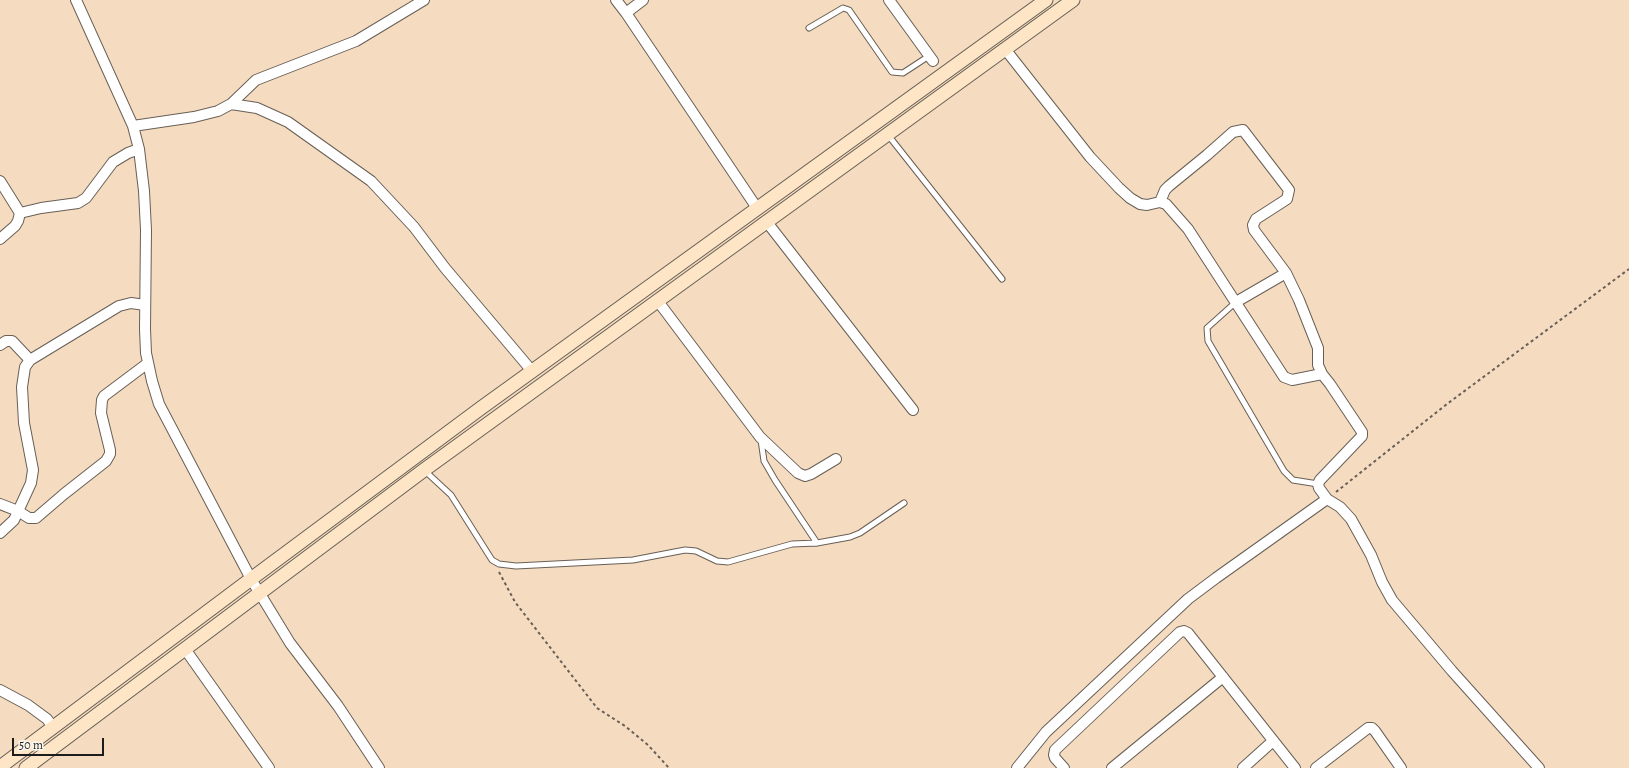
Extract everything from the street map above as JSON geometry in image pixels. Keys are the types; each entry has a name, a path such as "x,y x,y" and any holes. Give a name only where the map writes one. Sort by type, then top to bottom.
{"street":[{"path":"76,0 133,126 138,149 144,191 146,230 145,345 148,363 159,404 250,579 290,643 338,706 379,768"},
{"path":"133,126 194,118 218,111 231,104 256,80 356,41 424,0"},
{"path":"616,0 757,208"},
{"path":"626,13 643,0"},
{"path":"889,0 931,59"},
{"path":"0,767 250,579 532,371 1046,0"},
{"path":"26,768 259,592 424,470 1073,0"},
{"path":"1005,49 1085,151 1119,188 1130,198 1140,204 1147,205 1160,202 1166,204 1188,229 1236,302 1265,350 1284,377 1292,380 1322,374"},
{"path":"231,104 257,108 288,122 371,181 414,227 445,268 532,371"},
{"path":"1160,202 1165,190 1169,186 1233,132 1239,130 1243,130 1288,190 1287,199 1256,219 1252,225 1254,230 1286,273 1314,336 1318,348 1318,365 1322,374 1362,432 1362,436 1320,480 1318,484 1319,488 1328,499 1340,507 1351,519 1371,555 1382,582 1392,600 1452,671 1539,768"},
{"path":"20,213 41,208 78,203 86,198 113,162 138,149"},
{"path":"0,181 20,213 15,226 0,239"},
{"path":"766,221 913,410"},
{"path":"1236,302 1286,273"},
{"path":"657,300 760,437 798,473 805,476 836,459"},
{"path":"0,533 14,520 31,483 32,470 24,423 22,386 25,367 30,360 119,306 130,303 145,305"},
{"path":"0,345 6,341 12,341 30,360"},
{"path":"0,504 18,511 29,518 36,518 109,458 110,450 101,413 102,400 104,396 148,363"},
{"path":"1017,768 1046,732 1188,599 1328,499"},
{"path":"1064,768 1055,758 1055,750 1180,632 1184,631 1188,633 1295,768"},
{"path":"185,649 269,768"},
{"path":"1112,768 1223,677"},
{"path":"0,690 28,705 46,719 53,727"},
{"path":"1316,768 1368,728 1372,728 1375,731 1401,768"},
{"path":"1243,768 1273,741"}],"lane":[{"path":"809,28 843,8 849,10 892,72 903,73 931,59"},
{"path":"887,134 1002,279"},
{"path":"1236,302 1207,328 1208,341 1284,471 1293,480 1318,484"},
{"path":"760,437 764,461 817,543"},
{"path":"424,470 451,495 492,560 499,564 516,566 634,560 685,550 696,551 717,561 728,562 792,544 817,543 850,537 860,533 904,503"}],"path":[{"path":"1328,499 1447,404 1629,269"},
{"path":"499,564 498,570 501,579 515,602 597,708 625,726 648,745 669,768"}]}
